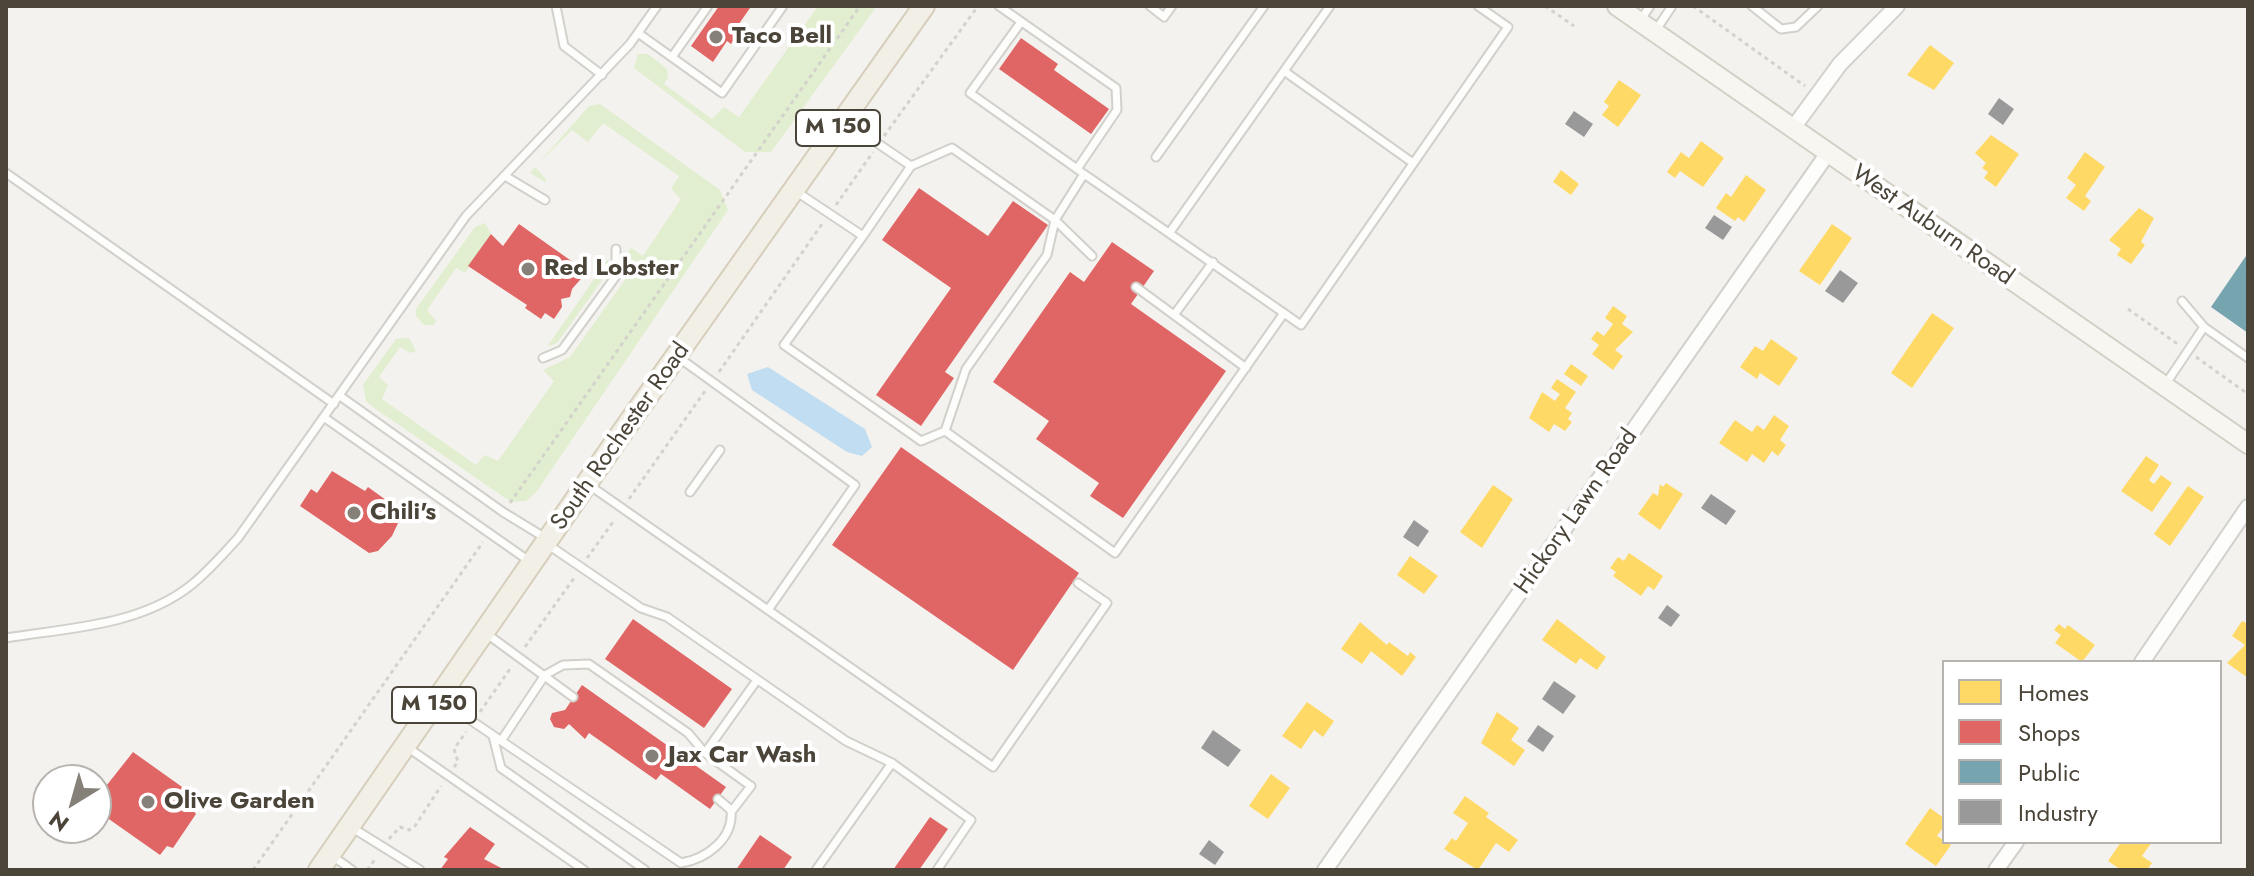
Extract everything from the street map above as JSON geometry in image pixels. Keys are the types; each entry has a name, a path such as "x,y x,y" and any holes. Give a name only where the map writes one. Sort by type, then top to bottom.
{"main road":[{"name":"South Rochester Road","path":"324,862 924,6"},
{"name":"West Auburn Road","path":"1617,6 1648,20 1828,153 2248,444"}],"street":[{"path":"1793,128 1817,94 1897,6"},
{"name":"Hickory Lawn Road","path":"1325,870 1828,153"},
{"path":"2143,660 2248,507"},
{"path":"1996,870 2015,844"}],"lane":[{"path":"556,6 564,46 602,75"},
{"path":"6,638 140,614 189,587 238,538 466,216 602,75 657,6"},
{"path":"672,57 708,6"},
{"path":"638,33 722,93 783,6"},
{"path":"999,6 1116,88 1117,110 1055,220 1047,255 966,369 945,431 921,441 784,345 911,166 952,148 1055,220 1092,256"},
{"path":"1150,6 1164,17 1172,6"},
{"path":"1156,157 1264,6"},
{"path":"1170,232 1330,6"},
{"path":"1021,22 970,93 1301,325 1508,27 1478,6"},
{"path":"1648,20 1672,6"},
{"path":"1752,6 1781,29 1796,27 1818,6"},
{"path":"1284,71 1413,163"},
{"path":"844,120 911,166"},
{"path":"6,173 334,404"},
{"path":"505,176 545,200"},
{"path":"795,191 863,236"},
{"path":"543,358 562,350 616,276 616,249"},
{"path":"1174,315 1213,262"},
{"path":"1136,287 1246,368"},
{"path":"2182,301 2204,327 2248,358"},
{"path":"945,431 1115,553 1284,313"},
{"path":"2163,386 2204,327"},
{"path":"677,356 855,485 768,610"},
{"path":"340,396 641,608 667,617 846,741 892,763 971,820 937,870"},
{"path":"325,418 533,564"},
{"path":"690,492 720,450"},
{"path":"588,484 993,767 1107,603 1078,583"},
{"path":"485,633 573,697"},
{"path":"645,870 501,768 497,739 545,675 563,665 589,664 688,733 705,753 750,785 731,812"},
{"path":"705,753 757,680"},
{"path":"439,699 681,863 700,860 715,848 732,823 731,812 718,799"},
{"path":"405,746 584,870"},
{"path":"816,870 892,763"},
{"path":"350,826 382,849 420,870"},
{"path":"324,862 352,870"}],"path":[{"path":"508,505 860,6"},
{"path":"367,870 400,827 409,830 415,826 458,762 454,749 978,6"},
{"path":"1545,6 1574,26"},
{"path":"1693,6 1817,94"},
{"path":"253,870 482,543"}],"green space":[{"path":"818,6 877,6 771,152 745,152 634,68 638,54 648,54 667,69 668,77 664,84 712,119 724,107 739,117"},
{"path":"600,104 720,190 728,210 537,491 526,501 511,502 373,407 366,401 363,385 396,339 409,338 416,351 410,353 400,347 379,377 388,385 382,399 476,465 485,455 498,461 554,381 543,370 570,357 627,277 631,248 643,256 681,199 671,189 679,176 603,123 588,142 572,130 537,165 589,106"},
{"path":"535,167 546,179 545,182 530,173"},
{"path":"485,223 491,234 465,273 456,268 427,310 436,321 434,325 424,325 416,316 416,309 475,227"},
{"path":"608,259 608,272 557,343 547,347"}],"water":[{"path":"768,367 865,429 872,447 862,456 847,452 752,390 747,374"}],"building: Homes":[{"path":"1930,45 1954,63 1934,90 1907,75"},
{"path":"1619,80 1641,95 1618,127 1602,115 1609,106 1604,102"},
{"path":"1991,135 2019,154 1996,187 1984,178 1988,172 1982,168 1986,163 1975,153"},
{"path":"1701,141 1724,158 1703,187 1680,171 1675,178 1667,172 1681,152 1689,158"},
{"path":"2085,152 2105,167 2085,196 2091,201 2084,211 2066,198 2076,185 2067,178"},
{"path":"1561,170 1579,184 1571,195 1553,182"},
{"path":"1746,175 1766,190 1744,222 1738,217 1735,221 1716,208 1726,193 1731,197"},
{"path":"2139,208 2154,218 2141,242 2145,245 2131,264 2117,255 2121,249 2109,240"},
{"path":"1832,224 1852,238 1820,285 1799,271"},
{"path":"1613,306 1627,316 1622,324 1633,332 1615,350 1623,356 1613,370 1592,354 1599,345 1591,339 1597,331 1604,336 1613,324 1605,318"},
{"path":"1932,313 1954,328 1912,388 1891,373"},
{"path":"1771,339 1798,358 1779,386 1760,373 1757,379 1740,367 1755,346 1763,351"},
{"path":"1571,364 1588,376 1581,386 1564,374"},
{"path":"1557,379 1576,392 1565,408 1572,413 1568,419 1572,422 1565,431 1554,424 1549,432 1529,418 1542,392 1555,401 1560,394 1551,388"},
{"path":"1774,415 1789,426 1780,440 1786,445 1778,456 1772,451 1764,463 1752,454 1747,462 1719,443 1735,420 1752,432 1757,425 1764,430"},
{"path":"2146,456 2159,465 2149,480 2154,484 2161,475 2172,483 2152,512 2121,491"},
{"path":"1666,483 1683,494 1660,530 1638,514 1653,493 1658,496 1660,484 1663,487"},
{"path":"1493,485 1513,499 1482,548 1460,532"},
{"path":"2188,486 2204,497 2170,546 2154,534"},
{"path":"1629,553 1663,576 1654,590 1648,586 1641,596 1613,576 1616,572 1610,568 1618,557 1624,561"},
{"path":"1410,556 1438,576 1424,594 1397,575"},
{"path":"1557,619 1606,657 1597,670 1580,658 1576,664 1542,640"},
{"path":"2242,621 2248,624 2248,678 2227,663 2245,645 2232,636"},
{"path":"1360,622 1387,645 1389,642 1408,656 1410,652 1416,657 1402,676 1371,651 1362,664 1341,649"},
{"path":"2059,624 2065,629 2068,625 2095,645 2084,660 2079,660 2055,643 2061,635 2054,630"},
{"path":"1307,702 1334,721 1323,737 1314,730 1301,749 1282,736"},
{"path":"1497,712 1519,728 1511,740 1525,750 1514,766 1481,743"},
{"path":"1271,774 1290,788 1268,819 1249,806"},
{"path":"1465,796 1489,813 1486,817 1518,840 1509,852 1496,843 1478,870 1444,849 1452,838 1456,841 1468,823 1453,813"},
{"path":"1930,808 1942,817 1942,829 1937,836 1942,839 1942,844 1951,845 1936,866 1905,844"},
{"path":"2120,844 2151,844 2142,856 2152,863 2147,870 2121,870 2108,861"}],"building: Shops":[{"name":"Taco Bell","path":"719,6 750,8 734,31 738,33 731,44 727,41 713,62 691,46"},
{"path":"1021,38 1058,64 1054,70 1109,109 1091,134 999,69"},
{"path":"919,188 988,236 1013,201 1048,225 945,372 954,378 921,426 876,395 951,288 882,240"},
{"name":"Red Lobster","path":"519,224 587,272 572,289 570,297 561,299 562,307 554,319 545,313 541,319 525,308 527,305 468,266 491,234 503,246"},
{"path":"1112,242 1154,271 1131,304 1226,371 1123,518 1090,496 1099,483 1036,439 1049,421 993,382 1070,272 1084,282"},
{"path":"901,447 1079,573 1013,670 832,545"},
{"name":"Chili's","path":"332,471 365,491 368,487 397,508 399,521 392,536 378,551 369,553 300,506 311,489 317,493"},
{"path":"633,619 732,689 704,728 605,659"},
{"name":"Jax Car Wash","path":"582,685 726,787 710,809 661,774 656,780 589,733 585,739 569,724 564,729 554,727 550,719 552,713 565,710"},
{"name":"Olive Garden","path":"133,752 199,799 192,809 196,814 173,848 167,846 160,855 112,821 112,779"},
{"path":"930,817 948,829 919,870 893,870"},
{"path":"470,827 495,844 484,859 505,870 440,870 448,859 444,857"},
{"path":"760,835 792,857 783,870 736,870"}],"building: Public":[{"path":"2248,253 2248,333 2211,307"}],"building: Industry":[{"path":"1999,98 2014,109 2003,125 1988,114"},
{"path":"1574,111 1593,124 1584,137 1565,124"},
{"path":"1714,215 1732,227 1723,240 1705,228"},
{"path":"1840,270 1858,283 1843,303 1825,291"},
{"path":"1711,494 1736,511 1726,525 1701,508"},
{"path":"1414,520 1429,531 1418,547 1403,537"},
{"path":"1667,605 1680,615 1671,627 1658,618"},
{"path":"1554,681 1576,696 1563,714 1542,699"},
{"path":"1538,725 1554,736 1543,752 1527,741"},
{"path":"1213,730 1241,750 1228,767 1201,748"},
{"path":"1209,840 1224,852 1215,865 1199,854"}],"place":[{"name":"Taco Bell","path":"716,37"},
{"name":"Red Lobster","path":"528,269"},
{"name":"Chili's","path":"354,513"},
{"name":"Jax Car Wash","path":"652,756"},
{"name":"Olive Garden","path":"148,802"}]}
